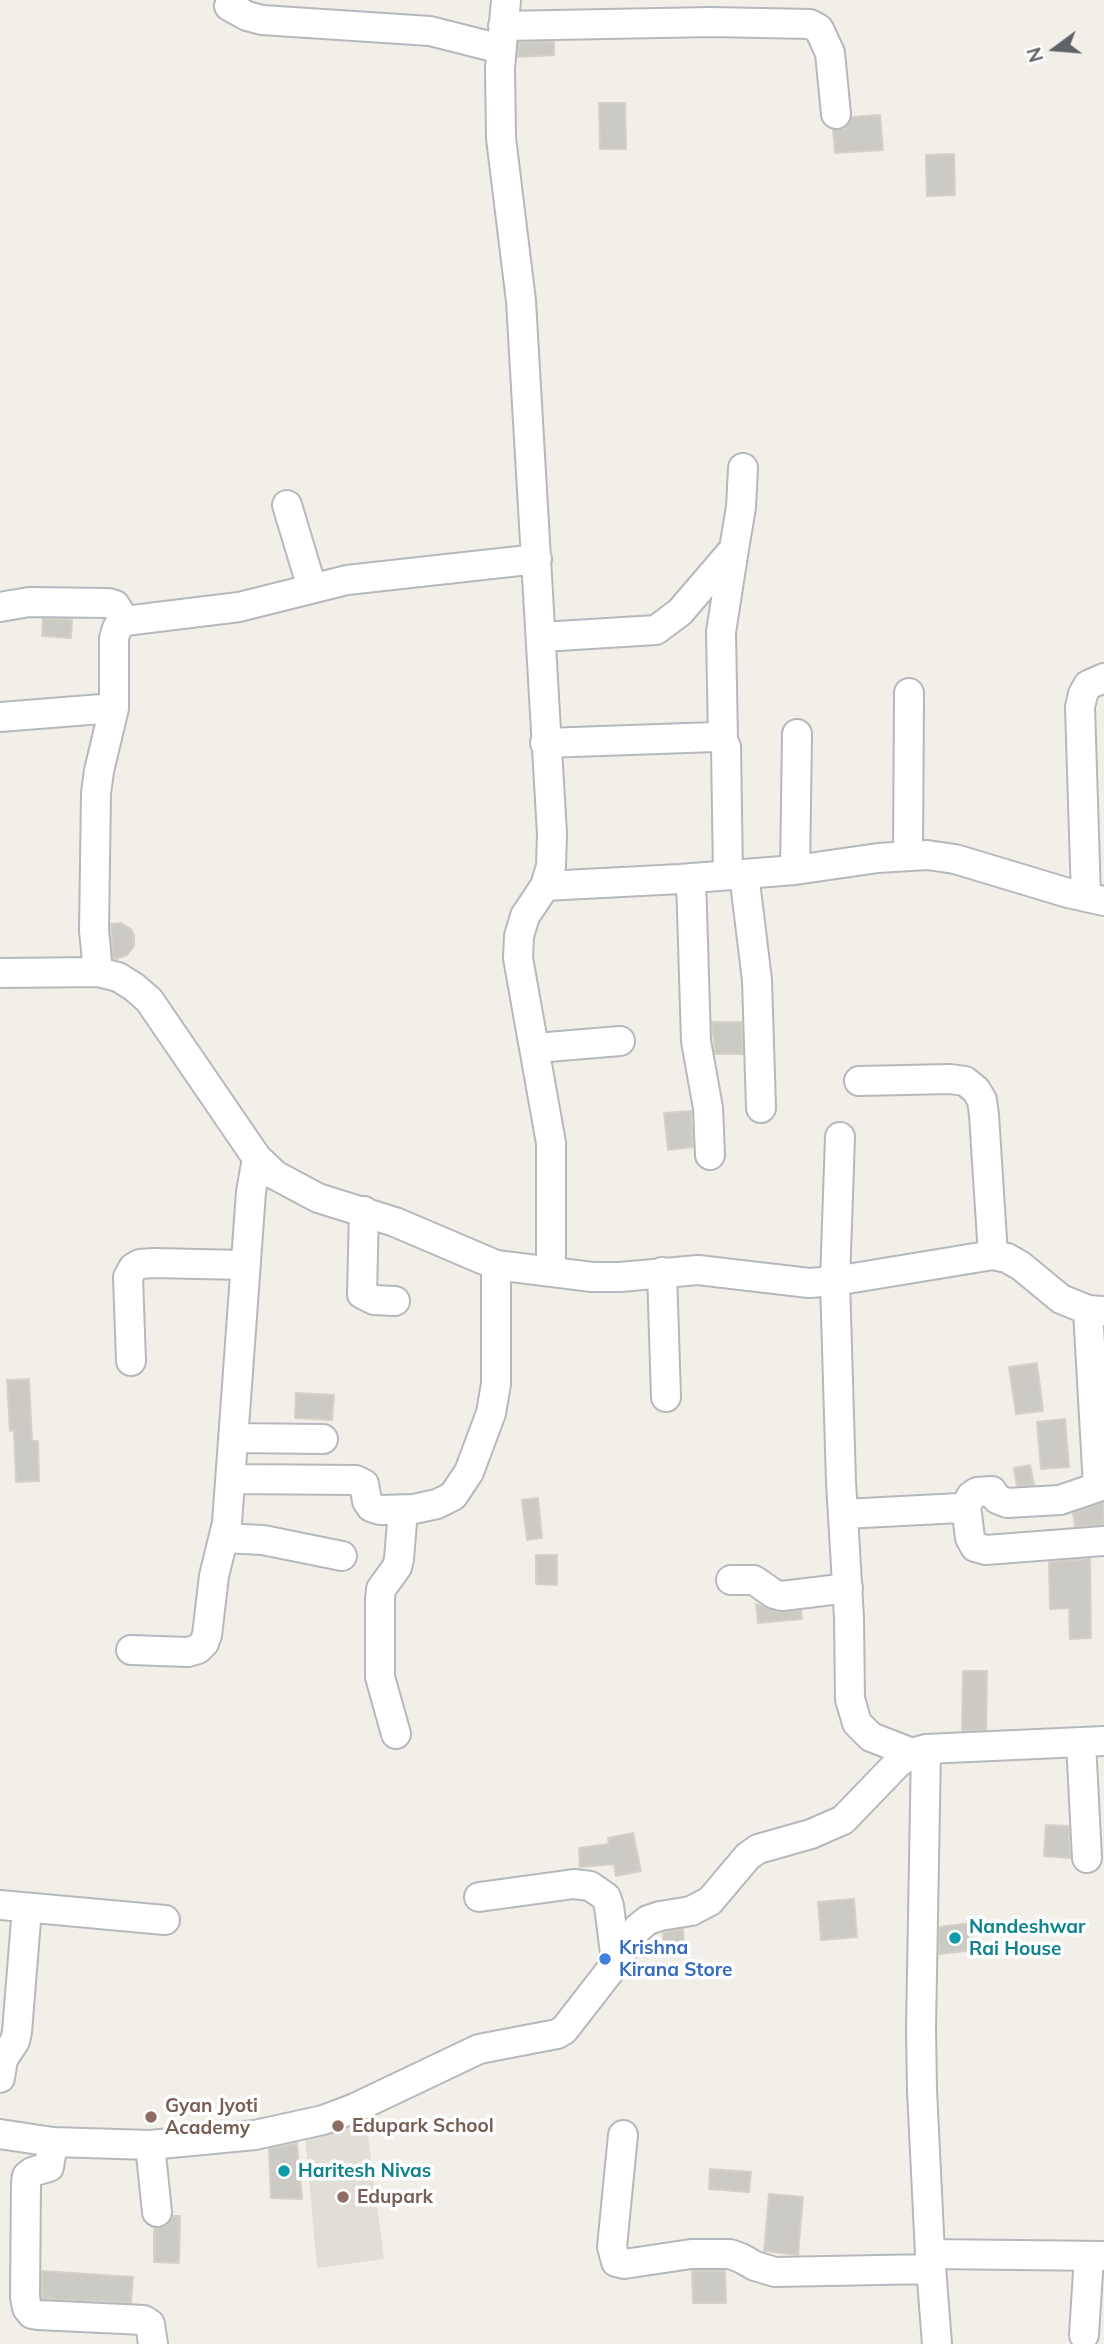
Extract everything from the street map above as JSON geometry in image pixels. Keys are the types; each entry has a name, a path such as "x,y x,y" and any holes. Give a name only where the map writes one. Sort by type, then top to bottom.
{"street":[{"path":"229,6 247,16 262,20 430,31 504,25 711,22 810,24 819,29 830,53 836,114"},
{"path":"504,25 501,138 521,301 552,834 551,866 545,886 525,916 519,936 521,982 536,1048 551,1143 551,1272"},
{"path":"743,468 741,507 721,632 723,740 726,747 736,874 757,981 761,1108"},
{"path":"287,505 312,588"},
{"path":"542,637 656,630 680,612 734,549"},
{"path":"99,972 94,930 96,793 114,708 114,638 117,628 125,621 239,607 347,580 537,559"},
{"path":"0,607 29,602 108,603 116,605 125,621"},
{"path":"545,886 795,870 908,855 928,855 955,859 1095,899 1094,761 1080,707 1088,685 1104,678"},
{"path":"908,855 909,693"},
{"path":"0,717 114,708"},
{"path":"795,870 797,734"},
{"path":"545,743 715,737 723,740"},
{"path":"691,878 696,1041 708,1108 710,1155"},
{"path":"0,973 99,972 118,977 149,1000 257,1158 275,1175 318,1198 417,1230 472,1257 496,1265 592,1277 698,1270 790,1282 835,1281 993,1255 1007,1258 1061,1299 1096,1311 1098,1487 1067,1497 1017,1503 998,1499 992,1491 977,1492 971,1496 966,1506 970,1538 975,1547 986,1550 1104,1541"},
{"path":"536,1048 620,1041"},
{"path":"859,1081 950,1079 965,1081 976,1090 982,1100 984,1115 993,1255"},
{"path":"840,1137 835,1281 850,1699 858,1723 871,1737 919,1751 1093,1742 1087,1858"},
{"path":"131,1650 188,1652 198,1649 204,1643 214,1576 224,1538 231,1479 245,1265 251,1192 257,1158"},
{"path":"364,1211 362,1294 374,1300 395,1301"},
{"path":"131,1361 128,1277 132,1268 153,1263 245,1265"},
{"path":"231,1479 356,1480 363,1484 371,1507 380,1510 403,1510 437,1504 453,1496 470,1472 491,1413 496,1384 496,1265"},
{"path":"662,1272 666,1397"},
{"path":"234,1438 323,1439"},
{"path":"1067,1497 1069,1544"},
{"path":"844,1514 966,1506"},
{"path":"396,1734 380,1677 379,1610 381,1589 400,1559 403,1510"},
{"path":"224,1538 271,1541 342,1556"},
{"path":"731,1580 754,1580 774,1594 782,1596 848,1588"},
{"path":"0,2134 53,2143 150,2145 255,2135 323,2120 355,2108 479,2049 557,2034 564,2030 638,1928 648,1920 691,1911 710,1901 748,1856 758,1849 811,1834 843,1820 898,1763 919,1751"},
{"path":"919,1751 921,2029 930,2261 937,2344"},
{"path":"479,1897 574,1884 590,1885 606,1898 609,1906 616,1961"},
{"path":"0,2078 3,2059 15,2041 17,2032 14,1906 165,1920"},
{"path":"623,2135 612,2247 616,2262 624,2264 691,2254 730,2254 775,2272 930,2261 1097,2256 1084,2334"},
{"path":"53,2143 49,2167 27,2176 27,2308 38,2315 144,2319 150,2324 153,2344"},
{"path":"150,2145 157,2212"}],"shaded area":[{"name":"Edupark","path":"365,2112 384,2259 317,2268 305,2134"}],"building":[{"path":"519,42 554,42 554,55 518,57"},
{"path":"599,103 625,103 626,149 600,149"},
{"path":"880,115 883,150 835,153 833,130 845,128 852,117"},
{"path":"954,154 955,195 927,196 926,155"},
{"path":"43,619 72,619 71,638 42,636"},
{"path":"121,923 131,929 134,946 127,955 116,959 113,958 111,924"},
{"path":"712,1022 742,1022 743,1054 715,1054"},
{"path":"691,1111 693,1147 668,1150 664,1113"},
{"path":"1037,1363 1043,1411 1016,1414 1009,1367"},
{"path":"29,1379 32,1441 38,1441 39,1481 16,1482 14,1430 10,1431 7,1380"},
{"path":"296,1393 334,1395 332,1420 295,1418"},
{"path":"1065,1419 1069,1467 1041,1469 1037,1422"},
{"path":"1030,1465 1034,1485 1017,1486 1014,1468"},
{"path":"538,1498 542,1538 527,1540 522,1500"},
{"path":"1104,1502 1104,1525 1075,1527 1073,1513"},
{"path":"536,1555 557,1555 557,1585 536,1584"},
{"path":"1090,1559 1091,1638 1070,1639 1069,1608 1050,1609 1049,1562"},
{"path":"756,1604 778,1612 801,1610 802,1619 758,1623"},
{"path":"963,1671 987,1671 986,1730 962,1731"},
{"path":"1046,1825 1069,1826 1070,1858 1044,1856"},
{"path":"633,1833 641,1871 616,1876 614,1864 580,1867 579,1848 609,1844 608,1838"},
{"path":"854,1899 857,1937 821,1940 818,1902"},
{"name":"Nandeshwar Rai House","path":"972,1923 975,1950 939,1954 939,1927"},
{"path":"683,1929 684,1948 664,1949 663,1933"},
{"name":"Haritesh Nivas","path":"297,2143 302,2199 271,2198 269,2149"},
{"path":"710,2169 751,2172 749,2192 709,2189"},
{"path":"769,2194 803,2197 798,2255 764,2251"},
{"path":"173,2216 180,2216 179,2263 154,2262 154,2228 166,2226"},
{"path":"42,2271 133,2277 131,2303 42,2299"},
{"path":"692,2271 725,2271 726,2303 693,2303"}],"place":[{"name":"Nandeshwar Rai House","path":"955,1938"},
{"name":"Krishna Kirana Store","path":"605,1959"},
{"name":"Gyan Jyoti Academy","path":"151,2117"},
{"name":"Edupark School","path":"338,2126"},
{"name":"Haritesh Nivas","path":"284,2171"},
{"name":"Edupark","path":"343,2197"}]}
